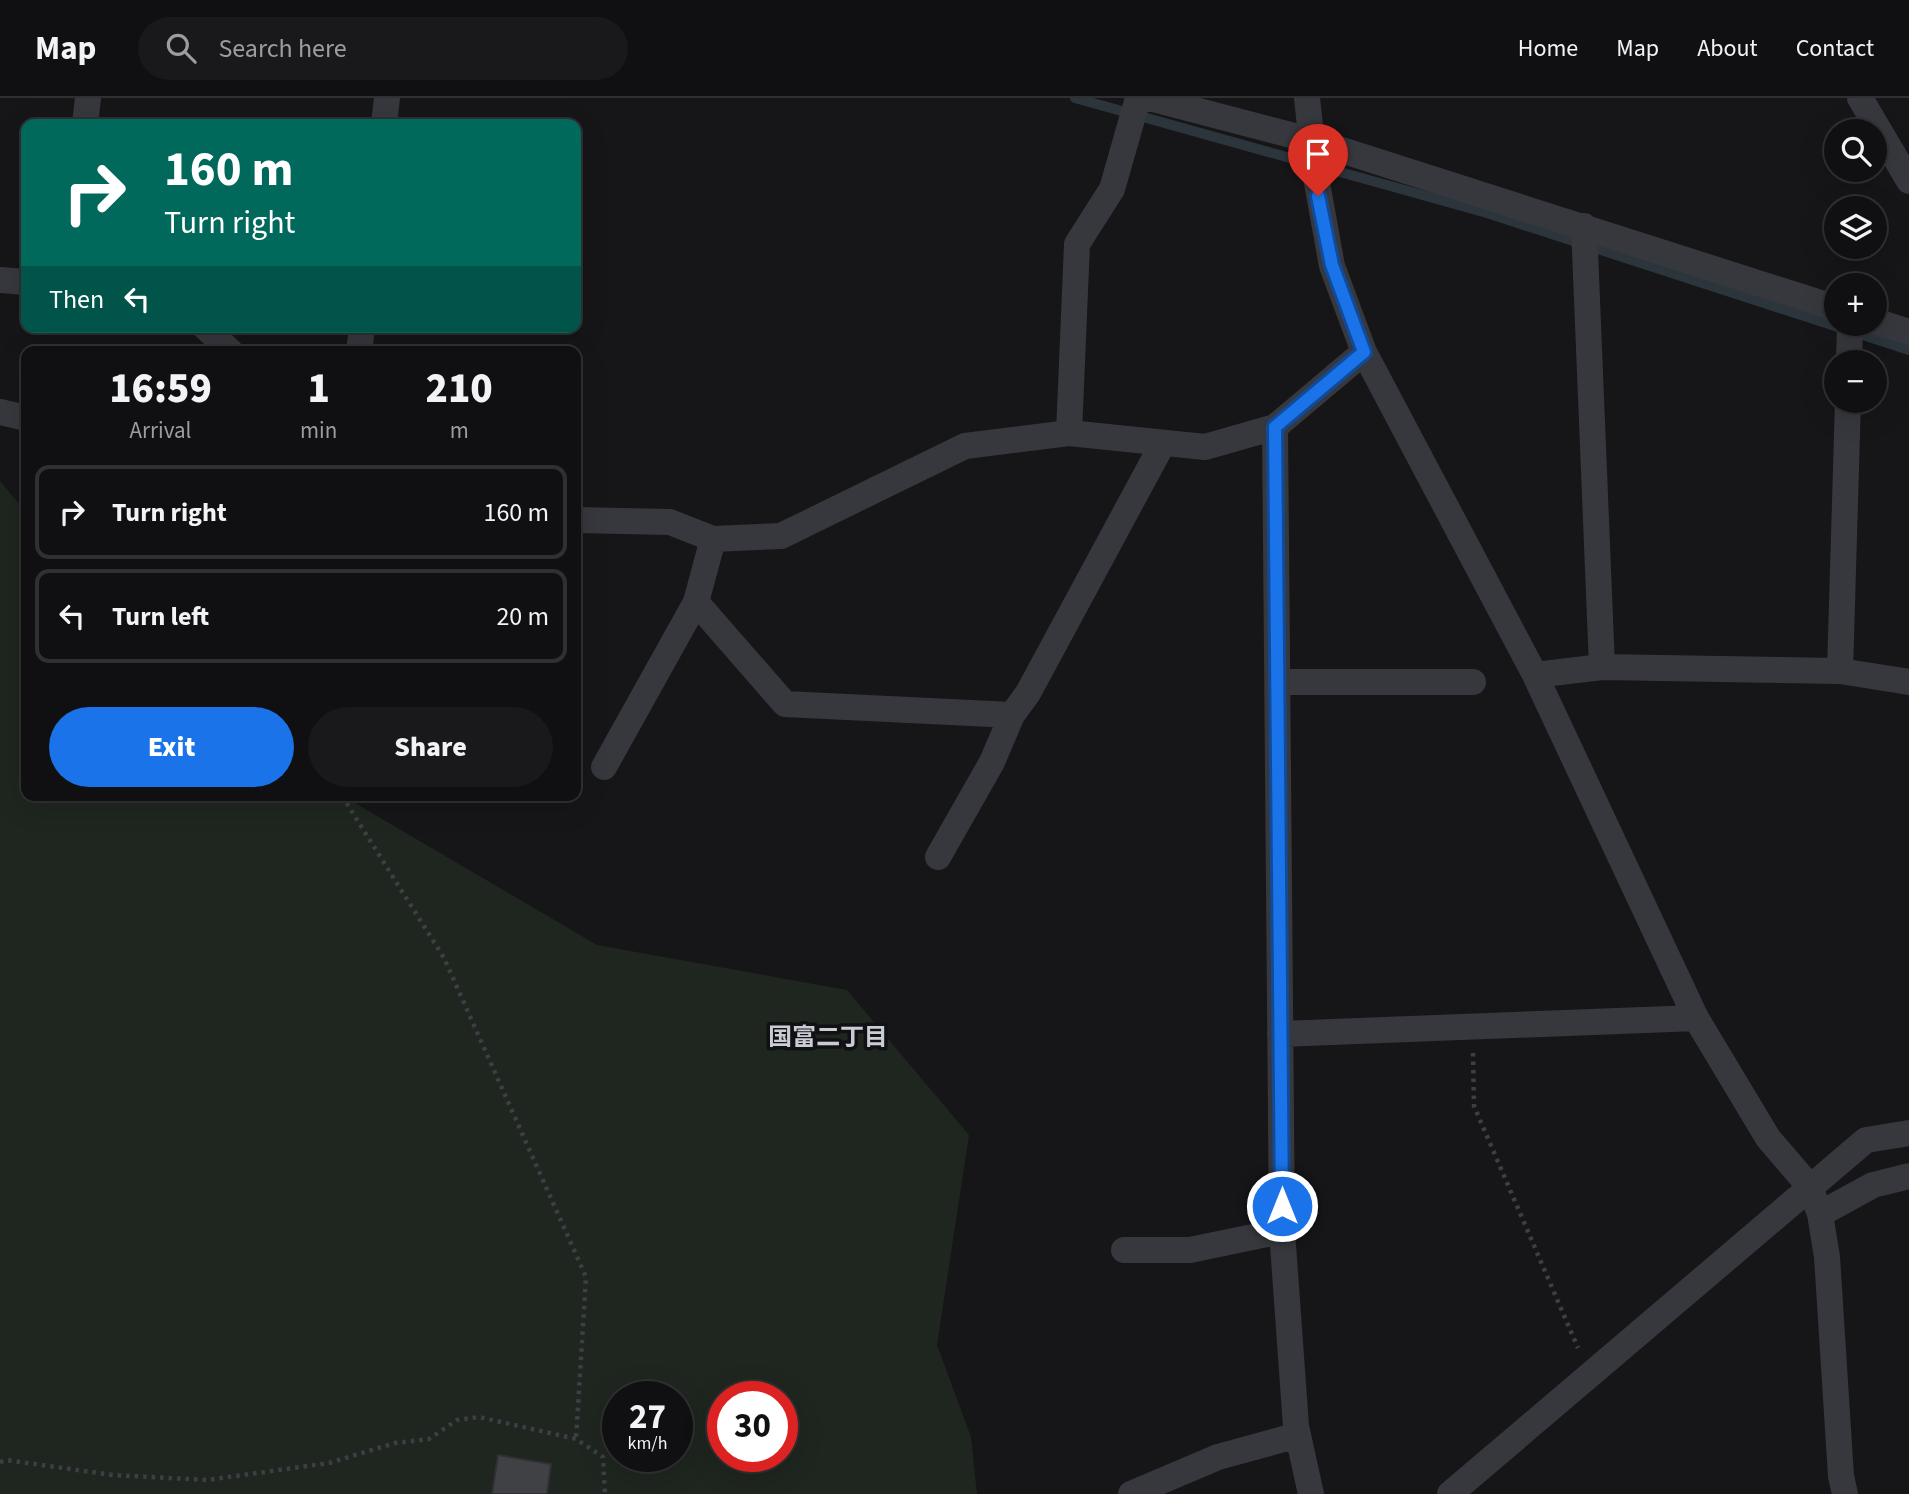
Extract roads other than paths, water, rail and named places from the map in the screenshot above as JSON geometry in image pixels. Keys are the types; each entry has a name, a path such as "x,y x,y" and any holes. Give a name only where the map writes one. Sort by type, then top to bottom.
{"street":[{"path":"86,119 88,98"},
{"path":"385,119 387,98"},
{"path":"1307,98 1312,154 1332,265 1364,352 1535,675 1696,1018 1769,1138 1810,1187 1820,1214 1827,1257 1841,1476 1845,1494"},
{"path":"1860,98 1909,181"},
{"path":"1069,433 1077,244 1112,189 1148,104 1585,239 1824,305"},
{"path":"1585,239 1602,667"},
{"path":"0,280 21,282"},
{"path":"1887,325 1909,332"},
{"path":"211,333 225,346"},
{"path":"581,520 670,522 713,539 781,536 965,446 1069,433 1205,447 1275,427 1364,352"},
{"path":"0,412 21,417"},
{"path":"1840,671 1848,413"},
{"path":"1275,427 1282,1231 1298,1435 1311,1494"},
{"path":"939,857 992,762 1012,715 1028,693 1163,443"},
{"path":"604,767 695,602 713,539"},
{"path":"695,602 785,704 1012,715"},
{"path":"1535,675 1602,667 1840,671 1909,682"},
{"path":"1278,682 1473,682"},
{"path":"1280,1034 1696,1018"},
{"path":"1450,1494 1866,1140 1909,1133"},
{"path":"1820,1214 1873,1185 1909,1176"},
{"path":"1124,1250 1190,1250 1282,1231"},
{"path":"1130,1494 1218,1457 1298,1435"}],"waterway":[{"path":"1075,98 1487,213 1909,350"}],"district":[{"name":"国富二丁目","path":"828,1037"}]}
